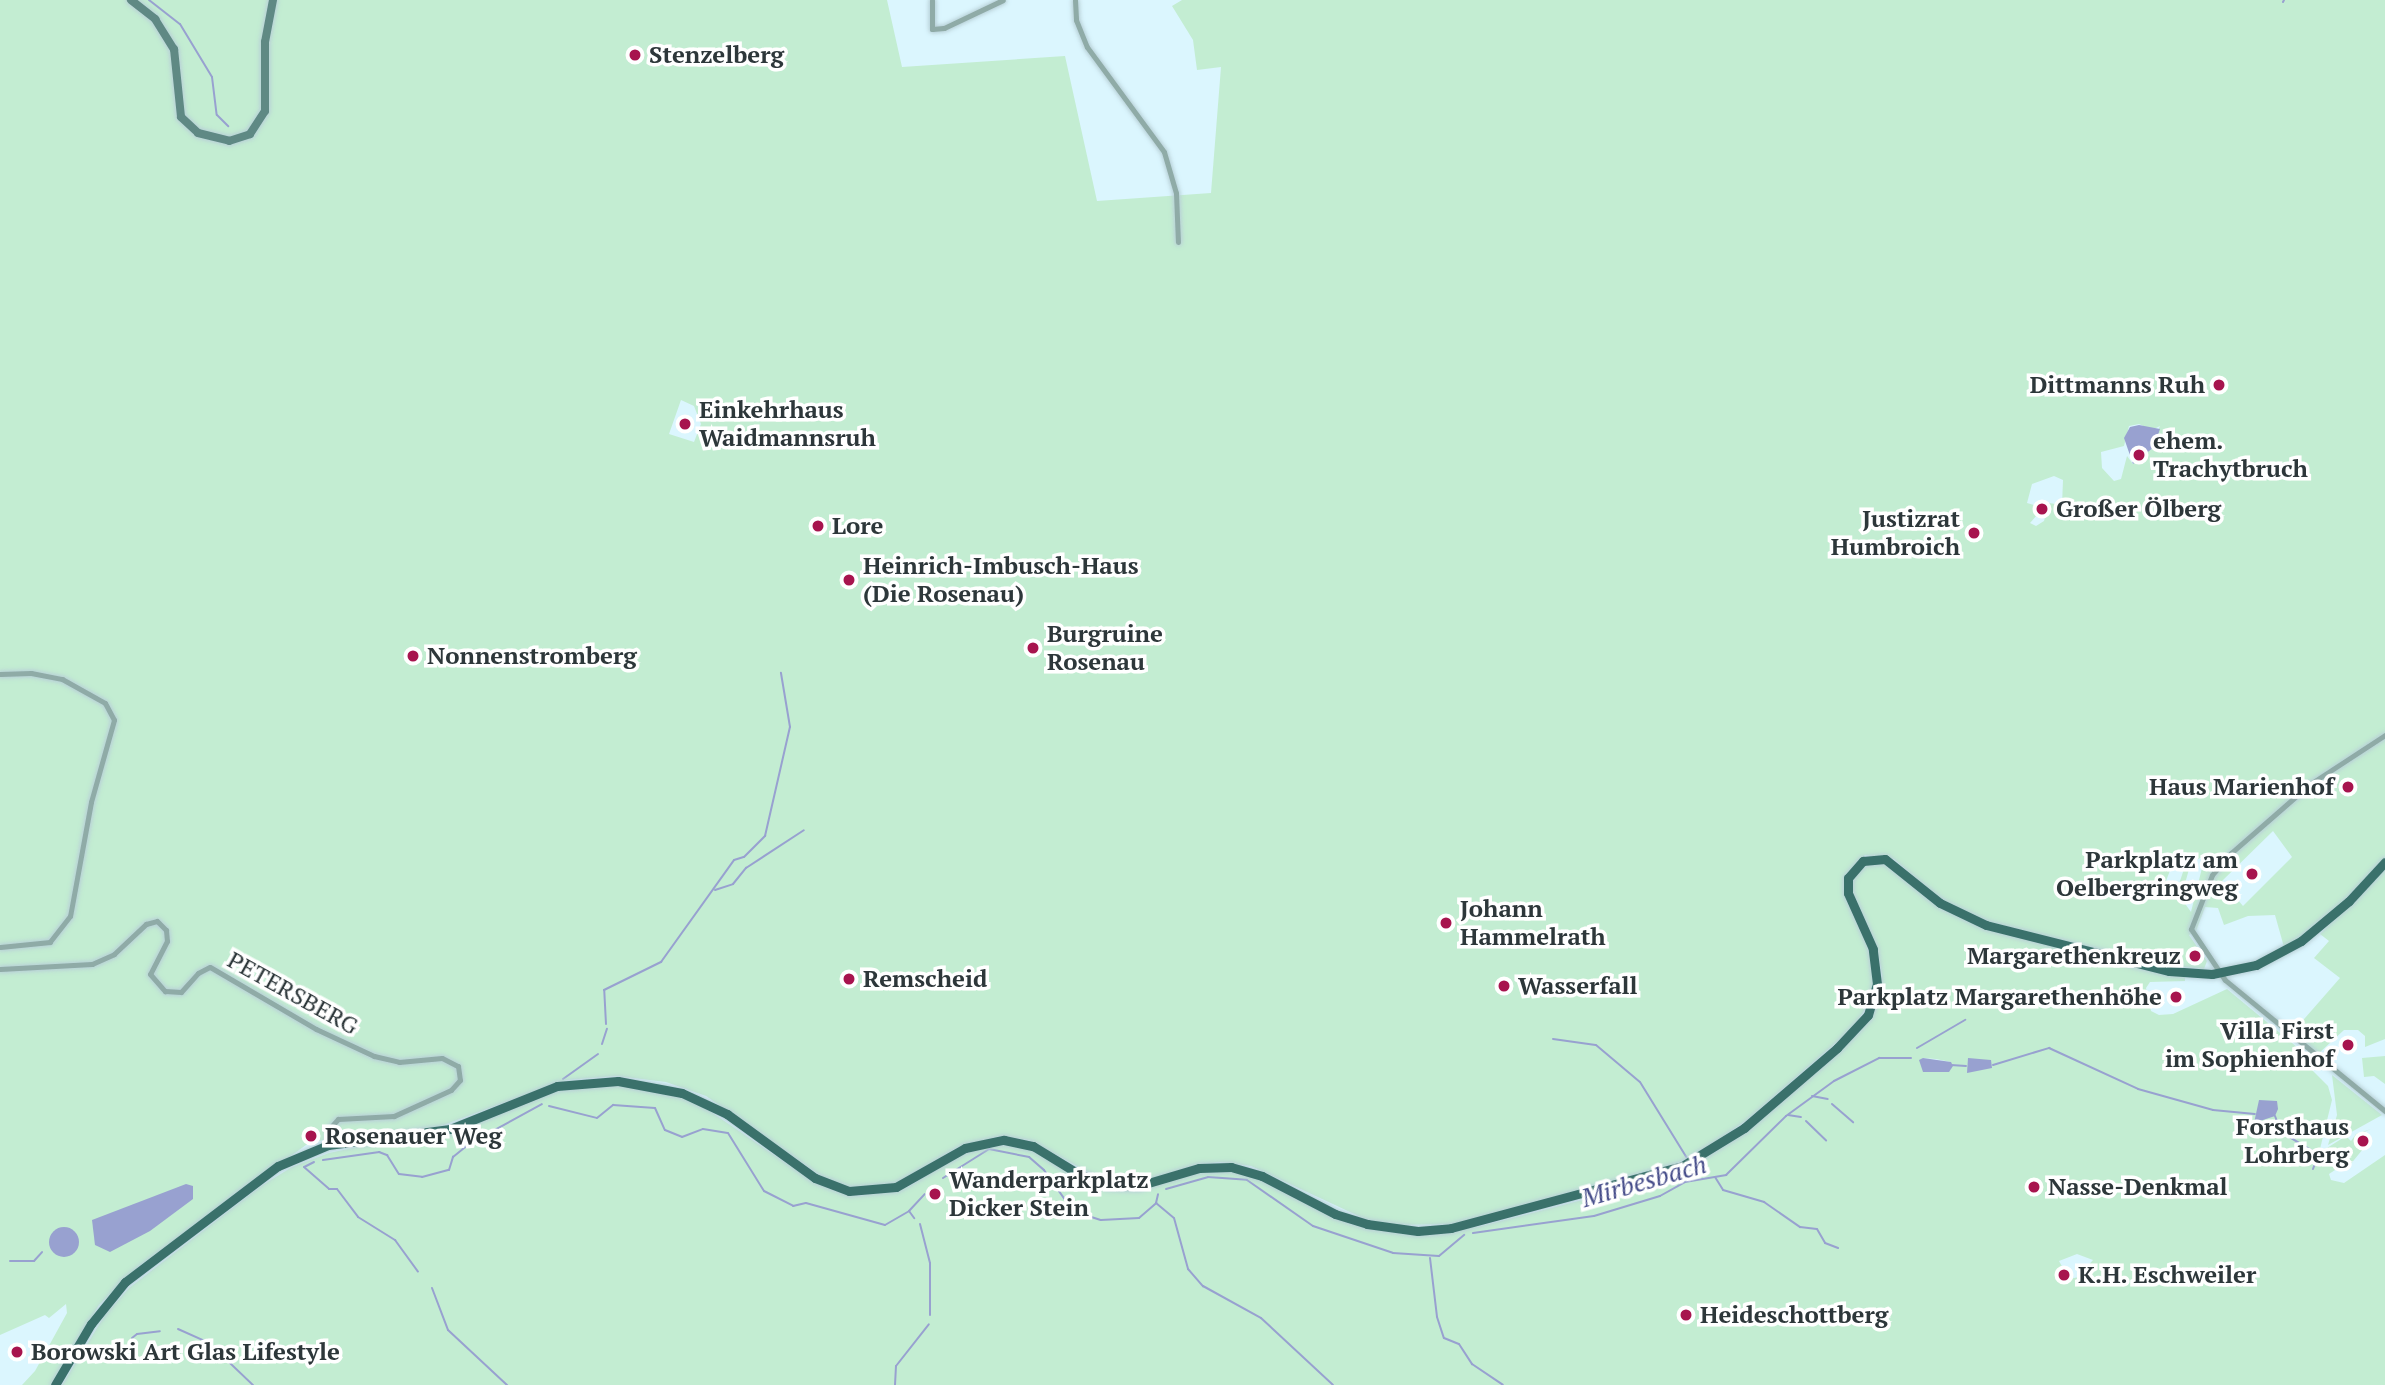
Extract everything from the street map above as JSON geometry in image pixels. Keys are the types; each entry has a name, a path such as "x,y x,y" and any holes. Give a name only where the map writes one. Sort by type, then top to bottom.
{"main road":[{"path":"131,0 155,19 169,39 178,68 178,111 185,123 198,133 229,141 250,134 265,111 265,42 273,0"},
{"path":"55,1385 96,1317 141,1268 264,1175 328,1140 450,1129 564,1085 634,1082 710,1104 815,1178 849,1191 897,1187 965,1148 1004,1140 1033,1146 1077,1173 1107,1185 1138,1186 1199,1168 1231,1167 1262,1176 1350,1220 1384,1228 1434,1230 1545,1207 1682,1166 1744,1128 1837,1048 1868,1015 1877,984 1873,949 1848,893 1852,871 1863,861 1877,857 1892,862 1928,895 1970,919 2169,971 2220,974 2264,962 2301,942 2349,901 2385,862"}],"street":[{"path":"932,0 932,29 944,28 1003,0"},
{"path":"1074,0 1076,20 1087,47 1164,152 1176,193 1178,242"},
{"path":"0,674 31,673 62,679 105,703 114,720 91,802 70,916 50,942 0,947"},
{"path":"2385,735 2310,784 2231,853 2212,875 2191,929 2220,974 2385,1111"},
{"name":"PETERSBERG","path":"0,969 92,964 114,954 146,924 157,921 166,929 167,941 150,974 165,991 181,992 198,973 210,967 316,1029 374,1056 399,1062 442,1058 457,1066 457,1085 439,1097 394,1116 338,1119 328,1140"}],"green space":[{"path":"0,0 887,0 902,67 1065,56 1097,201 1211,193 1221,67 1197,70 1193,40 1172,6 1182,0 2385,0 2385,858 2316,929 2284,947 2275,915 2248,916 2224,925 2218,908 2205,907 2196,931 2189,935 2207,961 2204,969 2175,966 2160,955 2144,954 2138,961 1983,920 1939,898 1894,859 1865,855 1844,877 1873,965 1874,983 1867,1006 1853,1028 1747,1120 1699,1153 1666,1168 1456,1224 1394,1225 1365,1219 1251,1166 1220,1162 1196,1165 1151,1180 1126,1183 1101,1179 1029,1140 1000,1136 958,1147 893,1185 850,1188 827,1180 706,1096 666,1082 616,1076 566,1080 430,1130 336,1136 306,1145 139,1266 99,1305 51,1385 22,1385 35,1371 67,1313 66,1304 49,1318 45,1315 0,1335","holes":["681,400 694,406 701,424 694,442 669,434","2139,424 2152,430 2160,426 2156,435 2159,440 2133,464 2127,456 2121,479 2114,481 2102,468 2101,452 2124,446 2129,426","2054,476 2063,480 2062,505 2049,503 2044,521 2036,526 2030,523 2037,515 2037,506 2027,503 2032,484","2273,831 2292,857 2243,906 2222,881","2205,856 2191,912 2181,898 2191,862","2174,860 2186,863 2177,890 2166,881"]},
{"path":"1880,862 1892,867 1930,901 1967,921 2016,937 2185,977 2185,981 2150,982 2146,988 2151,1011 2159,1015 2173,1014 2227,989 2303,1052 2308,1066 2328,1086 2332,1100 2319,1153 2346,1136 2351,1141 2356,1134 2371,1129 2357,1135 2355,1143 2363,1149 2345,1171 2338,1168 2329,1174 2331,1180 2344,1183 2385,1155 2385,1385 62,1385 105,1315 129,1288 261,1186 292,1167 329,1153 376,1143 444,1135 545,1093 588,1085 636,1085 695,1101 808,1178 842,1193 859,1196 908,1187 963,1154 998,1144 1038,1152 1088,1184 1116,1190 1147,1188 1206,1170 1226,1170 1263,1180 1350,1224 1403,1234 1477,1227 1613,1192 1670,1175 1717,1151 1860,1032 1873,1014 1882,975 1878,952 1851,889 1852,879 1866,864","holes":["1923,1058 1936,1059 1951,1062 1939,1072 1923,1072","2077,1254 2093,1260 2086,1268 2089,1275 2069,1279 2059,1261"]},
{"path":"2385,867 2385,1039 2365,1047 2365,1036 2358,1030 2344,1030 2318,1054 2291,1034 2340,978 2314,958 2329,941 2320,934"},
{"path":"2385,1056 2385,1084 2374,1076 2364,1077 2362,1058"},
{"path":"2332,1075 2382,1115 2328,1145 2337,1115"}],"water":[{"path":"2139,425 2160,429 2154,447 2133,464 2124,438 2130,427"},
{"path":"1923,1058 1951,1062 1953,1066 1949,1072 1923,1072 1919,1060"},
{"path":"1968,1058 1991,1060 1992,1068 1967,1073"},
{"path":"2259,1100 2277,1101 2278,1109 2275,1116 2254,1123"},
{"path":"186,1184 193,1186 193,1199 150,1231 110,1252 95,1245 92,1220"},
{"path":"64,1227 70,1228 78,1236 78,1248 70,1256 64,1257 58,1256 50,1248 49,1242 50,1236 58,1228"}],"waterway":[{"path":"149,0 180,24 212,77 217,115 228,126"},
{"path":"606,1024 604,990 661,962 734,860 744,857 765,836 790,727 781,673"},
{"path":"715,890 733,884 746,868 804,830"},
{"path":"1917,1048 1965,1020"},
{"path":"602,1044 607,1029"},
{"path":"1553,1039 1596,1045 1640,1082 1687,1158"},
{"name":"Mirbesbach","path":"1993,1065 2049,1048 2138,1089 2213,1110 2255,1114"},
{"path":"563,1079 598,1054"},
{"name":"Mirbesbach","path":"1473,1233 1594,1216 1660,1196 1685,1182 1726,1175 1786,1116 1834,1081 1879,1058 1911,1058"},
{"name":"Mirbesbach","path":"1951,1065 1966,1066"},
{"path":"1812,1096 1828,1099"},
{"name":"Mirbesbach","path":"323,1160 379,1152 387,1155 399,1174 422,1177 449,1170 453,1157 469,1144 542,1104"},
{"path":"1832,1104 1853,1122"},
{"name":"Mirbesbach","path":"549,1106 597,1118 613,1105 655,1108 665,1130 682,1137 703,1129 728,1133 764,1191 793,1206 806,1203 885,1225 909,1211 925,1194"},
{"path":"1788,1115 1801,1117"},
{"name":"Mirbesbach","path":"2275,1116 2281,1132 2316,1153"},
{"path":"1806,1121 1826,1140"},
{"name":"Mirbesbach","path":"943,1178 989,1149 1029,1157 1044,1170 1073,1211 1101,1220 1139,1218 1156,1203 1158,1194"},
{"name":"Mirbesbach","path":"2313,1169 2318,1156"},
{"path":"314,1162 304,1167 329,1189 337,1189 358,1217 395,1240 418,1272"},
{"path":"1687,1180 1690,1172"},
{"name":"Mirbesbach","path":"1166,1189 1208,1177 1247,1180 1313,1226 1393,1253 1439,1256 1464,1235"},
{"path":"1715,1177 1723,1190 1764,1202 1800,1227 1817,1229 1825,1243 1838,1248"},
{"path":"1156,1203 1174,1218 1188,1269 1203,1286 1261,1318 1333,1385"},
{"path":"909,1211 914,1218"},
{"path":"920,1224 930,1263 930,1315"},
{"name":"Mirbesbach","path":"10,1261 34,1261 42,1252"},
{"path":"1430,1258 1437,1317 1444,1338 1459,1344 1472,1364 1503,1385"},
{"path":"432,1288 448,1330 507,1385"},
{"path":"895,1385 896,1366 929,1324"},
{"path":"178,1329 209,1343 253,1385"},
{"path":"132,1338 137,1334 160,1331"}],"place":[{"name":"Stenzelberg","path":"635,55"},
{"name":"Dittmanns Ruh","path":"2219,385"},
{"name":"Einkehrhaus Waidmannsruh","path":"685,424"},
{"name":"ehem. Trachytbruch","path":"2139,455"},
{"name":"Großer Ölberg","path":"2042,509"},
{"name":"Lore","path":"818,526"},
{"name":"Justizrat Humbroich","path":"1974,533"},
{"name":"Heinrich-Imbusch-Haus (Die Rosenau)","path":"849,580"},
{"name":"Burgruine Rosenau","path":"1033,648"},
{"name":"Nonnenstromberg","path":"413,656"},
{"name":"Haus Marienhof","path":"2348,787"},
{"name":"Parkplatz am Oelbergringweg","path":"2252,874"},
{"name":"Johann Hammelrath","path":"1446,923"},
{"name":"Margarethenkreuz","path":"2195,956"},
{"name":"Remscheid","path":"849,979"},
{"name":"Wasserfall","path":"1504,986"},
{"name":"Parkplatz Margarethenhöhe","path":"2176,997"},
{"name":"Villa First im Sophienhof","path":"2348,1045"},
{"name":"Rosenauer Weg","path":"311,1136"},
{"name":"Forsthaus Lohrberg","path":"2363,1141"},
{"name":"Nasse-Denkmal","path":"2034,1187"},
{"name":"Wanderparkplatz Dicker Stein","path":"935,1194"},
{"name":"K.H. Eschweiler","path":"2064,1275"},
{"name":"Heideschottberg","path":"1686,1315"},
{"name":"Borowski Art Glas Lifestyle","path":"17,1352"}]}
